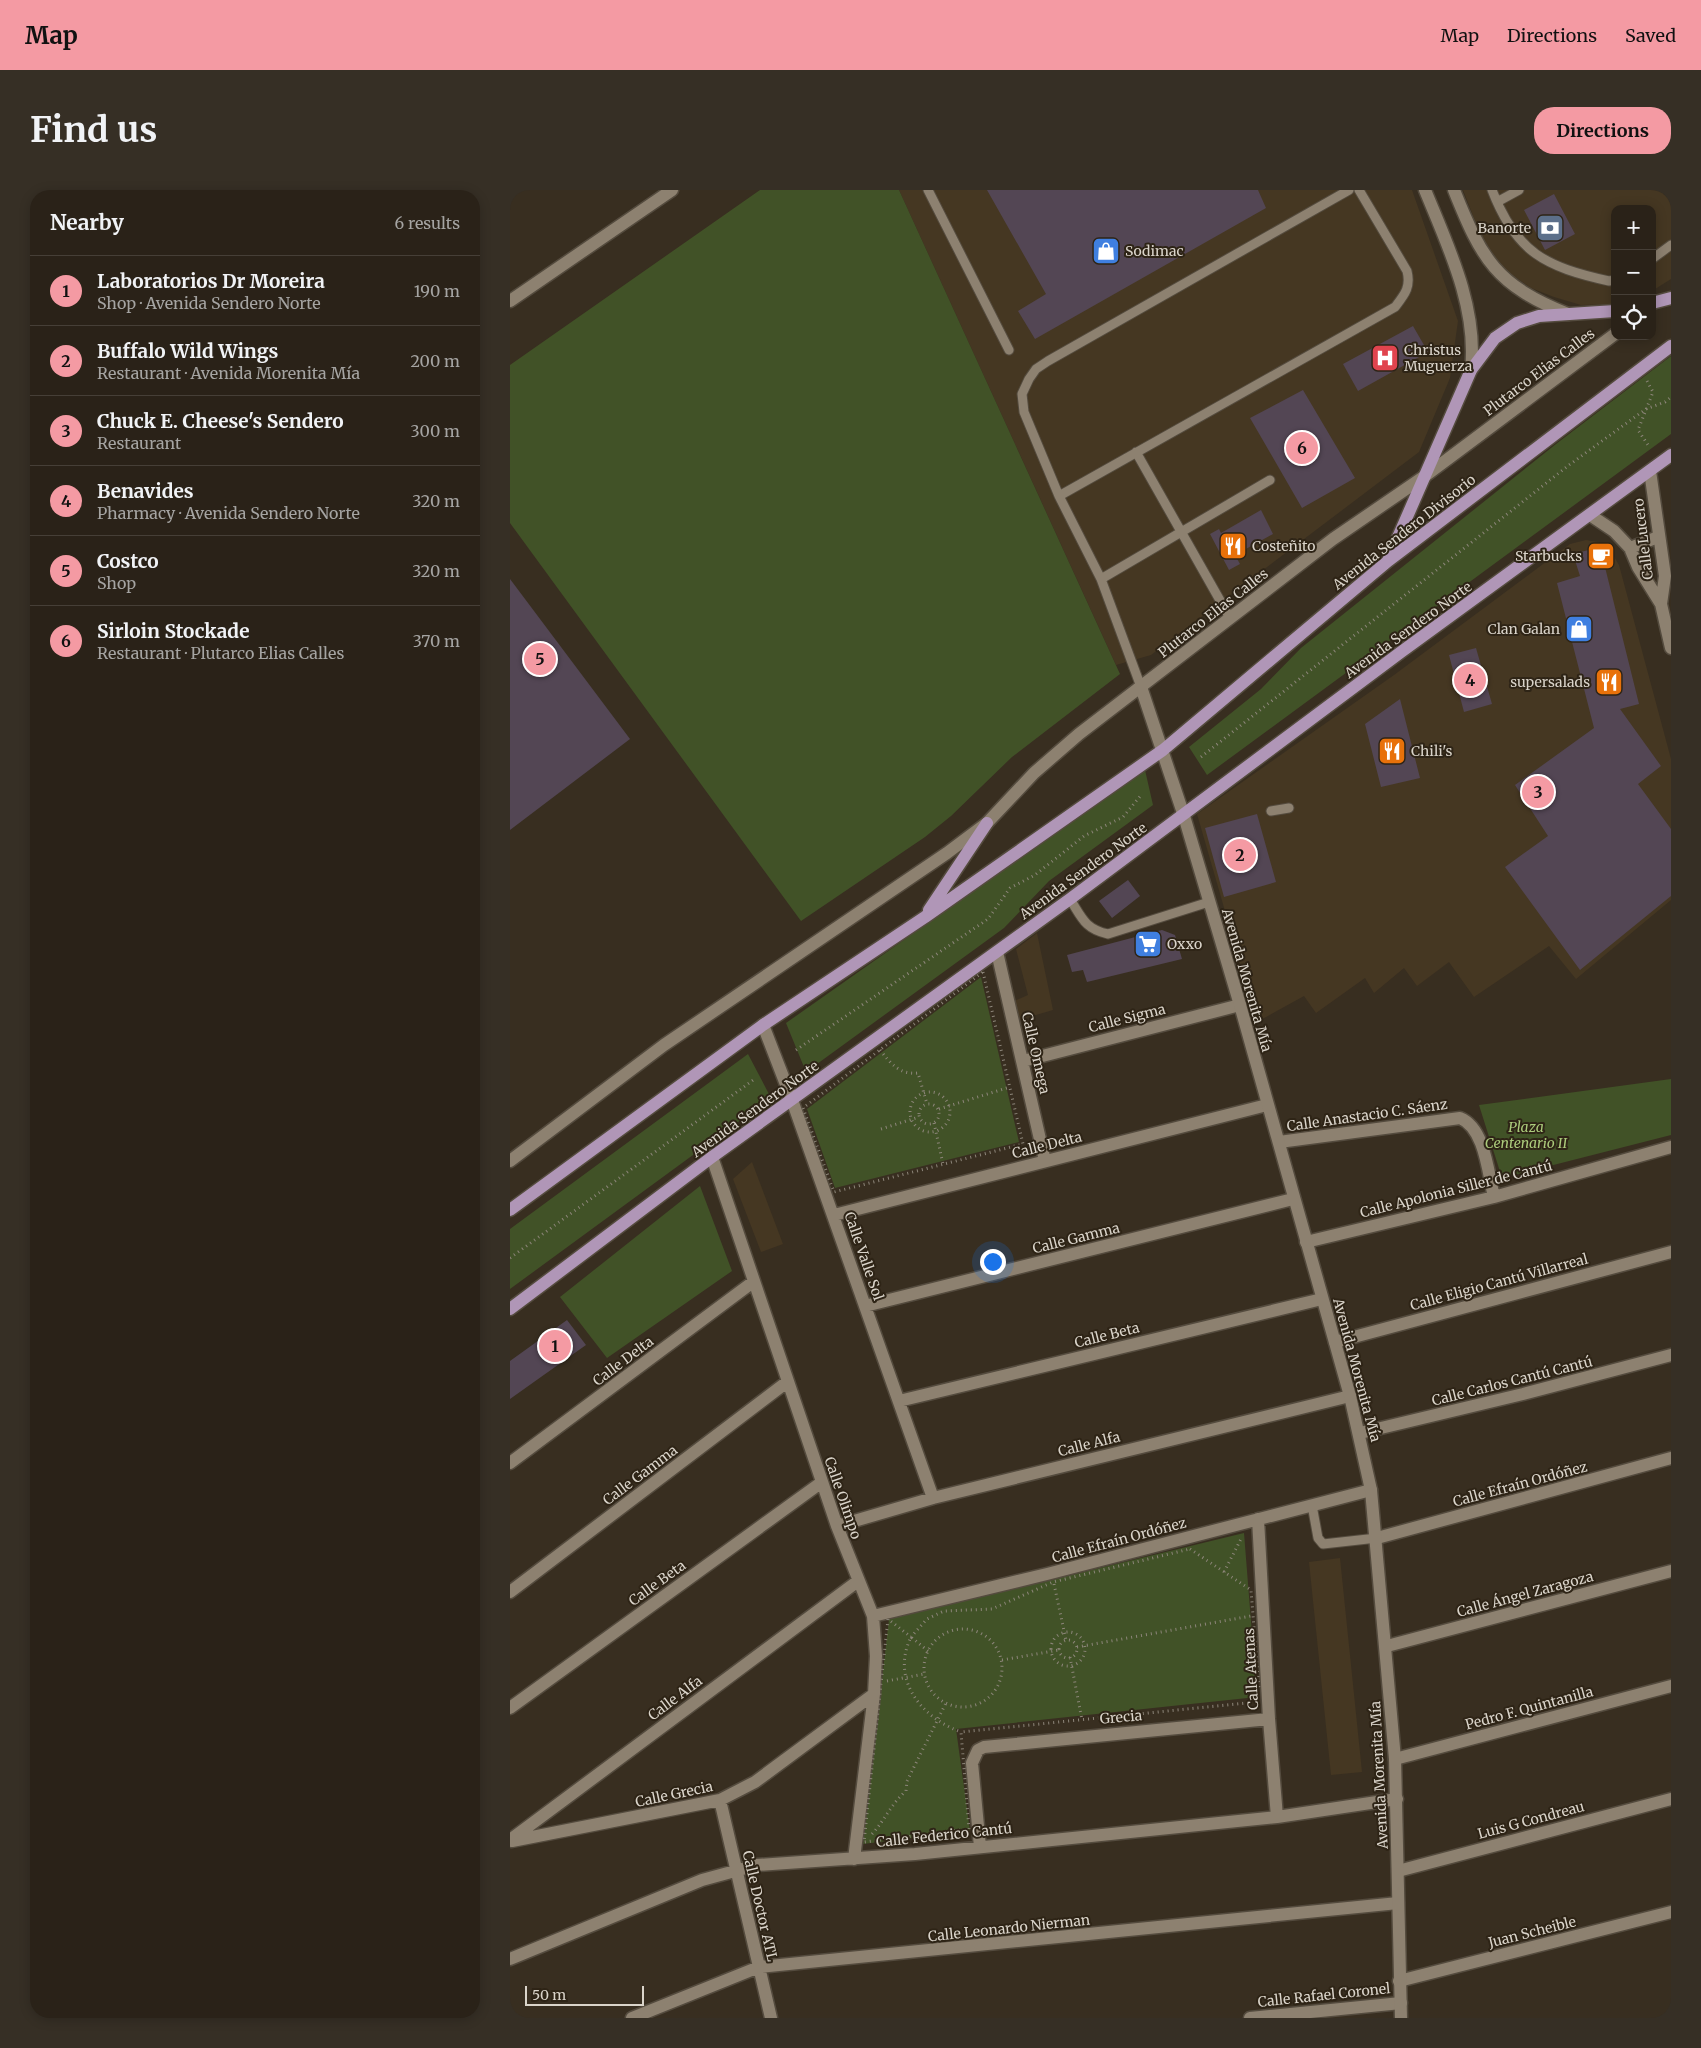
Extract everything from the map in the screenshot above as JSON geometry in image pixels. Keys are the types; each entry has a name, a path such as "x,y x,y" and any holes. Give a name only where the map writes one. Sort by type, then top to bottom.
{"main road":[{"path":"1656,303 1671,298"},
{"path":"1388,561 1471,370 1495,338 1517,323 1539,316 1611,311"},
{"name":"Avenida Sendero Divisorio","path":"1162,750 1388,561 1671,346"},
{"name":"Avenida Sendero Norte","path":"510,1309 712,1158 1184,816 1401,652 1671,455"},
{"path":"510,1210 763,1025 925,918 1162,750"},
{"path":"925,918 987,823"}],"street":[{"path":"510,301 672,190"},
{"path":"1425,190 1457,274 1469,318 1473,346 1471,370"},
{"path":"1454,190 1480,248 1504,279 1538,301 1568,314"},
{"path":"1656,303 1671,292"},
{"name":"Plutarco Elias Calles","path":"987,823 1034,773 1079,734 1333,540 1425,476 1611,337"},
{"name":"Calle Lucero","path":"1650,471 1665,576 1661,604"},
{"name":"Calle Lucero","path":"1590,515 1614,531 1630,548 1642,575 1661,604 1671,648"},
{"path":"1630,548 1658,537"},
{"name":"Avenida Morenita Mía","path":"1141,687 1184,816 1240,1005 1360,1433 1371,1490 1377,1538 1395,1758 1401,2018"},
{"path":"510,1160 664,1046 910,881 987,823"},
{"name":"Calle Omega","path":"997,952 1045,1161"},
{"name":"Calle Sigma","path":"1023,1061 1240,1005"},
{"name":"Calle Valle Sol","path":"763,1025 834,1215 934,1498"},
{"name":"Calle Delta","path":"834,1215 1267,1105"},
{"name":"Calle Anastacio C. Sáenz","path":"1278,1142 1460,1118 1467,1121 1478,1132 1494,1197"},
{"name":"Calle Apolonia Siller de Cantú","path":"1306,1242 1494,1197 1671,1147"},
{"name":"Calle Olimpo","path":"712,1158 837,1526 873,1616 876,1646 874,1694 854,1859"},
{"name":"Calle Gamma","path":"865,1306 1293,1199"},
{"name":"Calle Eligio Cantú Villarreal","path":"1335,1342 1671,1252"},
{"name":"Calle Delta","path":"510,1463 753,1282"},
{"name":"Calle Beta","path":"899,1401 1322,1299"},
{"name":"Calle Carlos Cantú Cantú","path":"1360,1433 1523,1394 1671,1355"},
{"name":"Calle Gamma","path":"510,1592 788,1382"},
{"name":"Calle Alfa","path":"837,1526 934,1498 1350,1396"},
{"name":"Calle Efraín Ordóñez","path":"1377,1538 1671,1458"},
{"name":"Calle Beta","path":"510,1708 822,1482"},
{"name":"Calle Efraín Ordóñez","path":"873,1616 1371,1490"},
{"name":"Calle Atenas","path":"1258,1519 1269,1718 1277,1816"},
{"name":"Calle Ángel Zaragoza","path":"1387,1646 1671,1571"},
{"name":"Calle Alfa","path":"510,1841 858,1581"},
{"name":"Pedro F. Quintanilla","path":"1395,1758 1671,1686"},
{"name":"Calle Grecia","path":"510,1841 720,1800 755,1782 874,1694"},
{"name":"Grecia","path":"980,1847 972,1763 978,1750 991,1744 1269,1718"},
{"name":"Calle Federico Cantú","path":"510,1959 702,1880 736,1870 777,1862 854,1859 980,1847 1277,1816 1397,1799"},
{"name":"Luis G Condreau","path":"1398,1871 1671,1799"},
{"name":"Calle Doctor ATL","path":"720,1800 771,2018"},
{"name":"Calle Leonardo Nierman","path":"632,2018 759,1967 1398,1903"},
{"name":"Juan Scheible","path":"1400,1981 1671,1912"},
{"name":"Calle Rafael Coronel","path":"1250,2018 1401,2003"}],"lane":[{"path":"928,190 1009,350"},
{"path":"1141,687 1102,579 1059,496 1024,412 1022,394 1036,369 1349,190"},
{"path":"1059,496 1395,307 1406,294 1410,282 1407,271 1359,190"},
{"path":"1492,190 1507,223 1528,248 1555,267 1611,281"},
{"path":"1497,202 1518,190"},
{"path":"1656,256 1671,245"},
{"path":"1136,452 1230,618"},
{"path":"1102,579 1270,480"},
{"path":"1271,811 1289,808"},
{"path":"1070,899 1085,924 1094,931 1108,934 1209,902"},
{"path":"1312,1505 1318,1538 1323,1544 1377,1538"}],"path":[{"path":"1646,378 1654,392 1638,430 1648,445"},
{"path":"1200,757 1569,465 1646,409 1665,402 1671,397"},
{"path":"796,1050 988,919 1010,888 1035,875 1084,836 1123,817 1142,794"},
{"path":"984,972 1010,1087 1023,1144 834,1192 803,1108 984,972"},
{"path":"880,1050 899,1070 907,1074 918,1073 927,1104"},
{"path":"510,1258 756,1078"},
{"path":"938,1109 1010,1087"},
{"path":"925,1093 938,1094 944,1098 949,1106 949,1118 946,1124 935,1132 923,1131 911,1120 911,1105 919,1096 925,1093"},
{"path":"934,1123 924,1123 920,1117 921,1107 927,1104 934,1104 938,1109 940,1115 934,1123 943,1164"},
{"path":"881,1129 920,1117"},
{"path":"1224,1572 1244,1533"},
{"path":"1190,1549 1251,1590 1259,1690 1246,1704 961,1732 937,1720 920,1706 905,1678 904,1657 911,1637 927,1619 944,1611 992,1609 1053,1582 1190,1549"},
{"path":"1053,1582 1066,1640"},
{"path":"1077,1647 1253,1616"},
{"path":"864,1842 888,1619 928,1651"},
{"path":"956,1629 969,1629 981,1633 992,1641 999,1651 1002,1660 1002,1677 997,1689 988,1699 976,1705 964,1708 946,1703 930,1691 924,1674 928,1651 933,1642 943,1634 956,1629"},
{"path":"1064,1632 1077,1635 1084,1646 1081,1658 1072,1665 1060,1664 1051,1652 1053,1640 1064,1632"},
{"path":"1066,1640 1071,1640 1077,1647 1076,1653 1070,1657 1063,1656 1059,1650 1060,1643 1066,1640"},
{"path":"1002,1660 1059,1650"},
{"path":"1070,1657 1082,1720"},
{"path":"881,1682 924,1674"},
{"path":"864,1842 880,1826 894,1802 906,1792 907,1781 946,1703"},
{"path":"864,1842 969,1829 961,1732"}],"shaded area":[{"path":"899,190 1412,190 1458,321 1450,378 1419,452 1151,655 1116,665"},
{"path":"1463,190 1671,190 1671,279 1656,288 1656,205 1611,205 1611,304 1581,305 1531,288 1509,273 1495,257 1481,236"},
{"path":"1586,540 1598,542 1609,548 1619,565 1671,759 1671,900 1576,979 1549,946 1474,997 1449,962 1417,986 1404,968 1374,993 1365,978 1316,1013 1304,996 1257,1022 1197,814 1394,675 1570,544"},
{"path":"1037,933 1053,1010 1019,1020 1014,1001 1028,995 1016,949"},
{"path":"752,1162 783,1244 761,1252 733,1179"},
{"path":"1340,1558 1362,1772 1331,1775 1309,1562"}],"green space":[{"path":"760,190 899,190 1120,674 1012,757 951,816 925,837 801,921 510,523 510,365"},
{"path":"1671,356 1671,434 1207,775 1189,747 1261,689 1301,648 1556,444"},
{"path":"1145,770 1153,805 1049,881 1004,928 806,1072 786,1023"},
{"path":"981,977 1019,1142 835,1188 807,1109"},
{"path":"748,1054 771,1098 510,1289 510,1229"},
{"name":"Plaza Centenario II","path":"1671,1079 1671,1135 1502,1178 1479,1105"},
{"path":"700,1186 732,1271 607,1358 560,1297"},
{"path":"1244,1533 1257,1697 956,1729 970,1831 863,1844 889,1619"}],"building":[{"name":"Sodimac","path":"987,190 1258,190 1266,208 1035,339 1018,311 1046,294"},
{"path":"1554,194 1575,234 1545,250 1524,210"},
{"name":"Christus Muguerza","path":"1413,326 1428,352 1358,391 1343,364"},
{"path":"1303,390 1355,478 1302,508 1250,418"},
{"name":"Costeñito","path":"1261,510 1273,534 1235,555 1240,564 1229,570 1210,534 1219,529 1221,533"},
{"path":"1600,547 1639,704 1620,709 1661,766 1638,784 1671,829 1671,896 1580,970 1505,867 1548,836 1515,785 1594,728 1557,583 1580,576 1573,554"},
{"path":"510,579 630,739 510,830"},
{"path":"1476,648 1492,704 1464,712 1449,655"},
{"name":"Chili's","path":"1400,699 1420,778 1381,787 1365,724"},
{"path":"1257,814 1276,882 1224,897 1205,828"},
{"path":"1128,880 1140,896 1112,918 1099,901"},
{"path":"1162,930 1175,935 1182,959 1087,982 1083,970 1072,972 1067,955"},
{"path":"567,1320 586,1345 510,1399 510,1361"}],"place":[{"name":"Banorte","path":"1550,228"},
{"name":"Sodimac","path":"1106,251"},
{"name":"Christus Muguerza","path":"1385,358"},
{"name":"Sirloin Stockade","path":"1302,448"},
{"name":"Costeñito","path":"1233,546"},
{"name":"Starbucks","path":"1601,556"},
{"name":"Clan Galan","path":"1579,629"},
{"name":"Costco","path":"540,659"},
{"name":"Benavides","path":"1470,680"},
{"name":"supersalads","path":"1609,682"},
{"name":"Chili's","path":"1392,751"},
{"name":"Chuck E. Cheese's Sendero","path":"1538,792"},
{"name":"Buffalo Wild Wings","path":"1240,855"},
{"name":"Oxxo","path":"1148,944"},
{"name":"Laboratorios Dr Moreira","path":"555,1346"}]}
